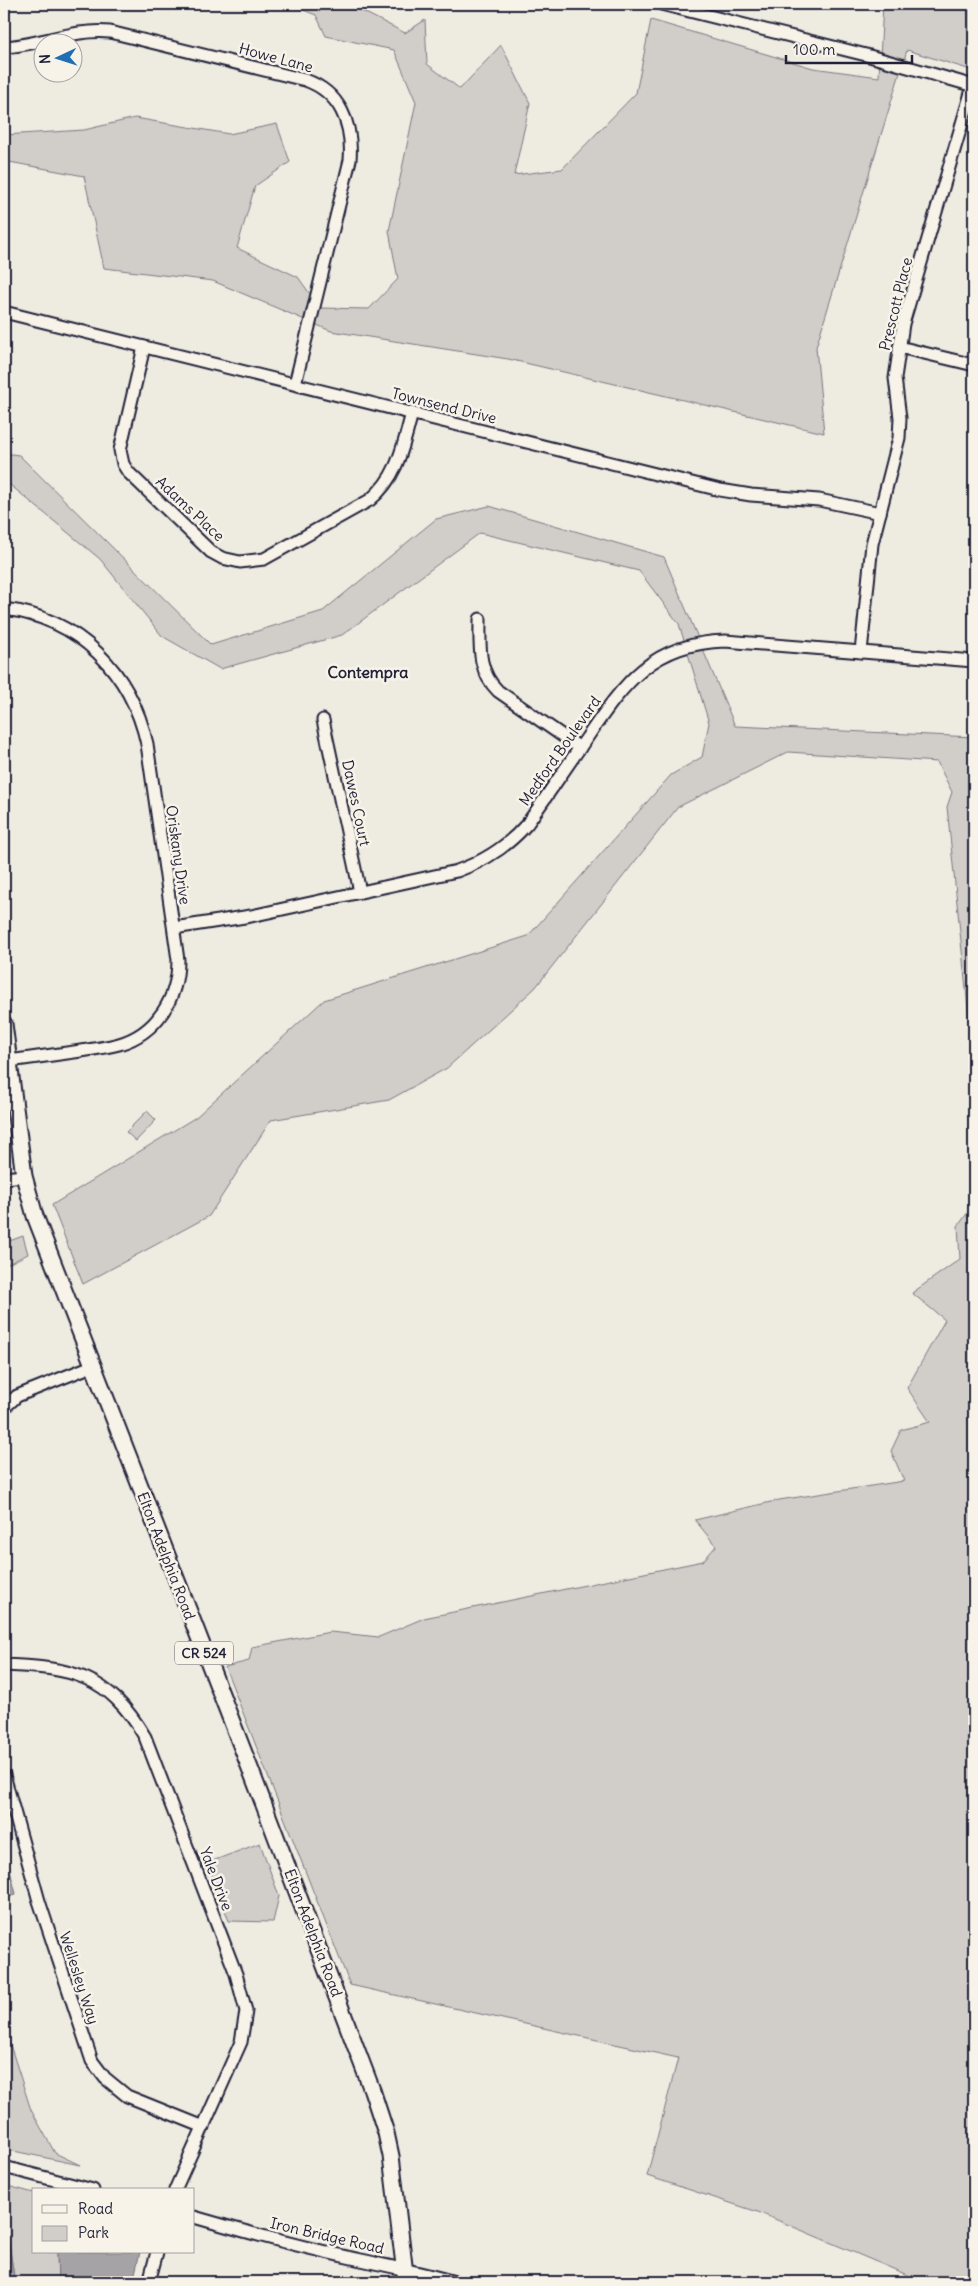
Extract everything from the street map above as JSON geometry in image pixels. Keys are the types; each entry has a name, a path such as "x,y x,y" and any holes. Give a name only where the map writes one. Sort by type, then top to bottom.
{"main road":[{"name":"Elton Adelphia Road","path":"4,1024 24,1176 40,1231 253,1776 372,2090 386,2133 391,2156 405,2275"}],"street":[{"path":"661,4 866,55 974,86"},
{"name":"Howe Lane","path":"4,47 34,44 89,32 110,32 305,80 317,85 334,98 347,120 350,133 350,160 295,384"},
{"name":"Prescott Place","path":"861,652 870,554 899,432 900,418 895,378 903,324 974,86"},
{"name":"Townsend Drive","path":"4,312 720,490 751,495 819,500 880,513"},
{"name":"Adams Place","path":"144,347 120,450 123,464 128,472 204,546 228,560 245,562 264,559 370,500 384,488 397,466 412,413"},
{"path":"899,347 974,365"},
{"name":"Oriskany Drive","path":"4,609 26,612 73,632 106,659 126,688 140,718 147,744 178,960 177,981 164,1011 150,1027 134,1038 112,1046 9,1061"},
{"path":"480,619 481,664 490,683 498,691 580,748"},
{"name":"Medford Boulevard","path":"174,928 251,916 457,871 477,864 495,854 512,841 528,824 615,697 636,674 657,659 694,644 725,641 974,661"},
{"name":"Dawes Court","path":"323,720 360,892"},
{"path":"4,1178 24,1176"},
{"path":"4,1408 18,1396 92,1366"},
{"name":"Yale Drive","path":"4,1666 46,1667 70,1672 91,1680 120,1701 134,1719 145,1737 236,1974 246,2011 241,2042 176,2188"},
{"name":"Wellesley Way","path":"4,1775 39,1901 92,2061 105,2078 127,2096 204,2127"},
{"path":"4,2167 85,2188"},
{"name":"Iron Bridge Road","path":"195,2217 244,2232 360,2260 405,2275 455,2282"},
{"path":"149,2282 156,2254"}],"green space":[{"path":"288,4 348,4 405,33 425,20 427,64 460,89 501,45 530,103 514,175 562,169 636,93 651,20 813,68 879,77 883,4 974,4 974,71 907,50 816,347 824,433 508,359 331,331 213,281 104,268 84,176 4,161 4,135 84,130 135,118 229,134 277,124 290,162 255,186 237,248 298,277 320,308 369,309 398,279 389,231 416,102 394,50 326,36 316,15"},
{"path":"4,453 19,455 211,645 323,611 436,519 489,506 664,557 735,726 974,737 974,1066 947,807 952,792 937,762 788,752 678,807 535,988 447,1068 389,1100 271,1120 209,1216 83,1284 52,1205 196,1117 324,1000 528,936 671,775 702,757 709,723 679,624 639,571 480,533 342,635 220,669 162,636 100,559 9,484 4,483"},
{"path":"147,1111 156,1120 136,1141 126,1132"},
{"path":"974,1204 974,2282 924,2282 758,2212 647,2176 678,2058 350,1985 225,1667 249,1661 252,1647 330,1632 379,1637 424,1618 703,1561 716,1546 695,1520 779,1500 904,1481 891,1451 901,1430 930,1422 907,1388 945,1320 912,1293 960,1259 958,1226"},
{"path":"23,1236 28,1254 4,1266 4,1243"},
{"path":"260,1843 279,1896 273,1922 229,1921 207,1863"},
{"path":"4,2026 31,2110 55,2153 80,2165 4,2149"},
{"path":"4,2185 32,2192 32,2254 57,2254 58,2282 13,2282 14,2277 8,2237 4,2229"}],"shaded area":[{"path":"4,1847 16,1894 4,1898"},
{"path":"4,2229 8,2237 14,2277 13,2282 4,2282"},
{"path":"57,2254 140,2254 133,2282 58,2282"}],"district":[{"name":"Contempra","path":"368,672"}]}
